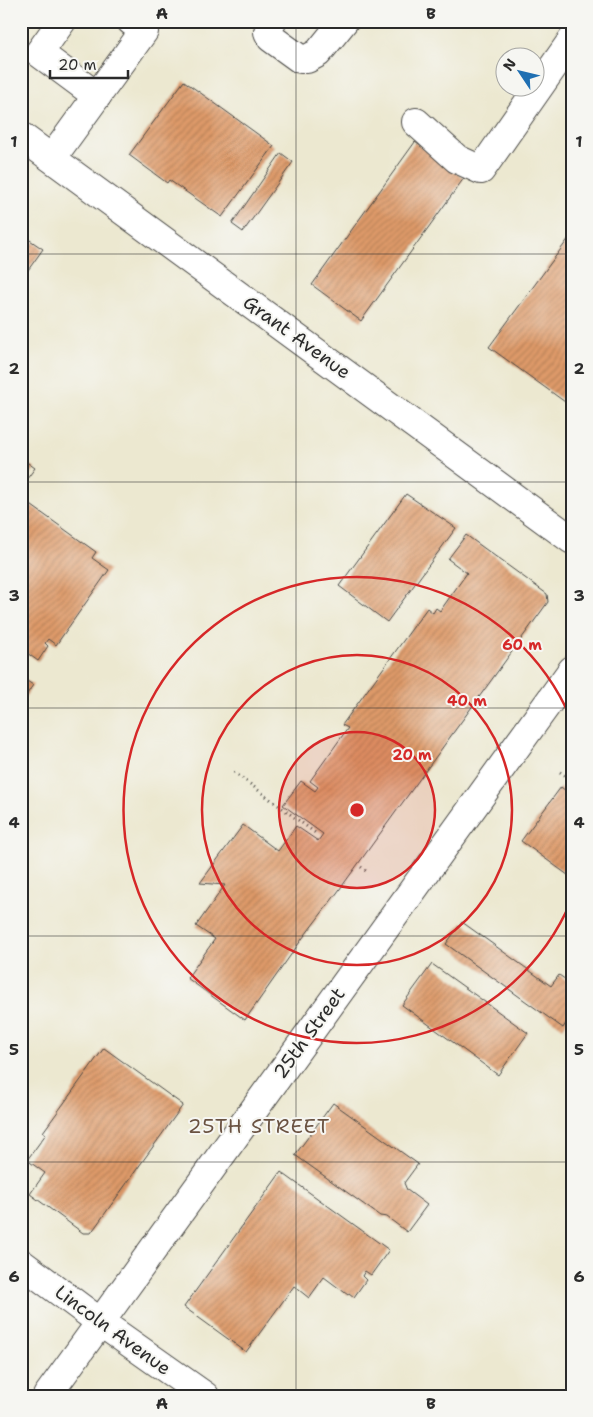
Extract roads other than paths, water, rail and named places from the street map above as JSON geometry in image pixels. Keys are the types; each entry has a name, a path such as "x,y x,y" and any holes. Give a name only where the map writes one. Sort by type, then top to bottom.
{"street":[{"path":"62,21 39,53 97,96"},
{"path":"52,158 144,31 131,21"},
{"path":"272,21 268,32 271,38 300,59 307,59 318,54 344,21"},
{"path":"416,122 457,158 481,170 572,40"},
{"name":"Grant Avenue","path":"21,136 572,540"},
{"name":"25th Street","path":"46,1396 572,670"},
{"name":"Lincoln Avenue","path":"21,1263 100,1322 205,1396"}],"district":[{"name":"25TH STREET","path":"259,1126"}]}
